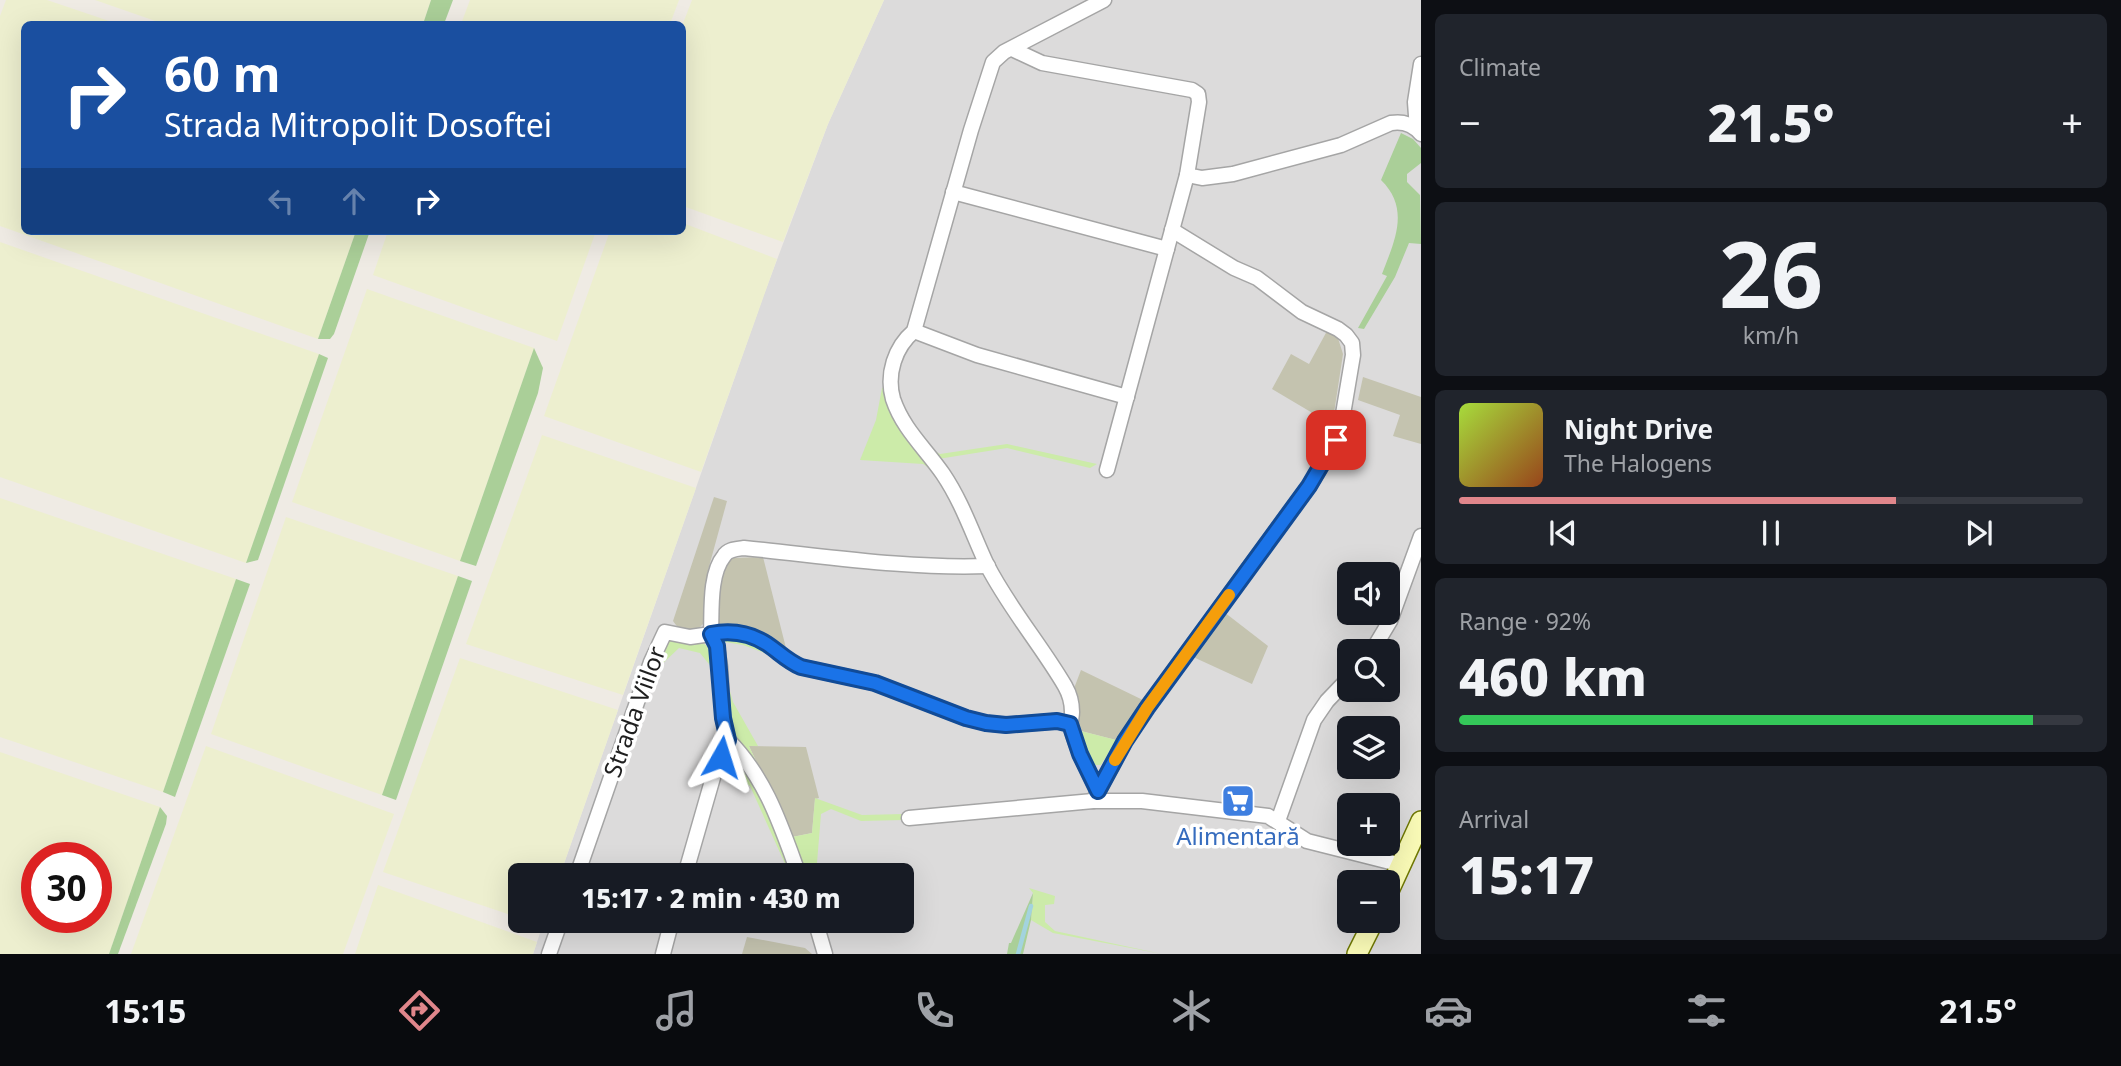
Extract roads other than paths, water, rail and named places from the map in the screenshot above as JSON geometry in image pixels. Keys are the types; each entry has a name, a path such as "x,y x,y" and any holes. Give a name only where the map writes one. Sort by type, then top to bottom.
{"street":[{"path":"1096,796 1070,724 1072,710 1066,688 988,566 970,523 943,474 903,422 892,396 891,383 895,358 907,337 914,331 993,62 1004,52 1104,0"},
{"path":"1012,49 1042,64 1192,90 1198,94 1187,175 1107,470"},
{"path":"1419,132 1415,102 1421,64"},
{"path":"1187,175 1202,178 1233,174 1340,145 1391,123 1410,124 1419,132"},
{"path":"953,192 1167,249"},
{"path":"1096,796 1125,741 1147,708 1309,486 1329,453 1341,426 1353,355 1352,344 1338,329 1302,312 1257,278 1234,268 1172,230"},
{"path":"914,331 977,355 1127,397"},
{"path":"1379,639 1390,621 1421,536"},
{"path":"794,863 769,797 756,773 728,740 723,718 717,646 711,634 712,596 723,556 731,550 744,548 960,567 988,566"},
{"name":"Strada Viilor","path":"581,863 651,662 665,632 690,637 711,634"},
{"path":"711,634 739,633 755,638 801,667 875,683 966,718 1006,725 1057,721 1070,724"},
{"path":"1278,821 1314,720 1337,690"},
{"path":"688,863 714,774 728,740"},
{"path":"909,818 1096,796 1268,816 1307,841 1402,865"},
{"path":"1400,870 1421,821"},
{"path":"549,954 556,933"},
{"path":"663,954 669,933"},
{"path":"819,933 825,954"},
{"path":"1357,954 1368,933"}],"waterway":[{"path":"1018,954 1031,906"}],"place":[{"name":"Alimentară","path":"1238,801"}]}
